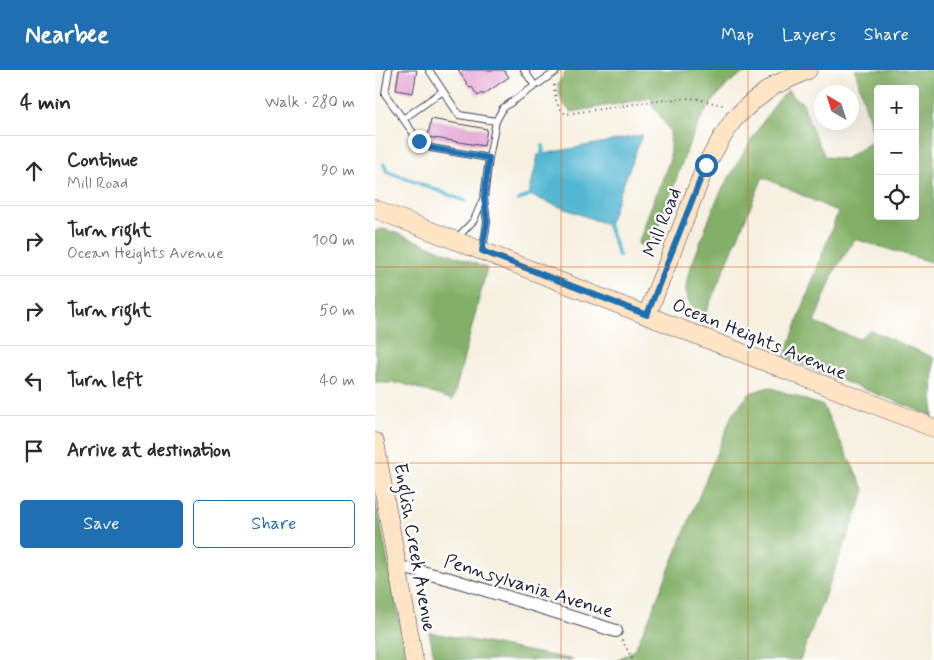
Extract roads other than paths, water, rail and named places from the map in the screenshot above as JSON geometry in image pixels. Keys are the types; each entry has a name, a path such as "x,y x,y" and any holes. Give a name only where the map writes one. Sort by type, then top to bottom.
{"main road":[{"name":"Mill Road","path":"647,315 706,165 721,139 735,119 752,102 775,85 808,70"},
{"name":"Ocean Heights Avenue","path":"375,209 647,315 723,347 934,428"},
{"path":"375,223 399,219"},
{"name":"English Creek Avenue","path":"375,442 415,660"}],"street":[{"name":"Pennsylvania Avenue","path":"397,567 450,579 616,630"}],"lane":[{"path":"389,70 385,94 419,141 431,148 489,158"},
{"path":"429,70 459,115 496,121"},
{"path":"524,70 535,86"},
{"path":"482,251 487,222 484,198 496,121 503,108 558,70"},
{"path":"403,119 443,91"},
{"path":"455,240 474,220 484,198"}],"water":[{"path":"642,135 608,225 529,195 538,155"}],"waterway":[{"path":"542,154 543,146"},
{"path":"384,164 387,171 465,201"},
{"path":"519,200 529,195"},
{"path":"608,225 619,256"}]}
